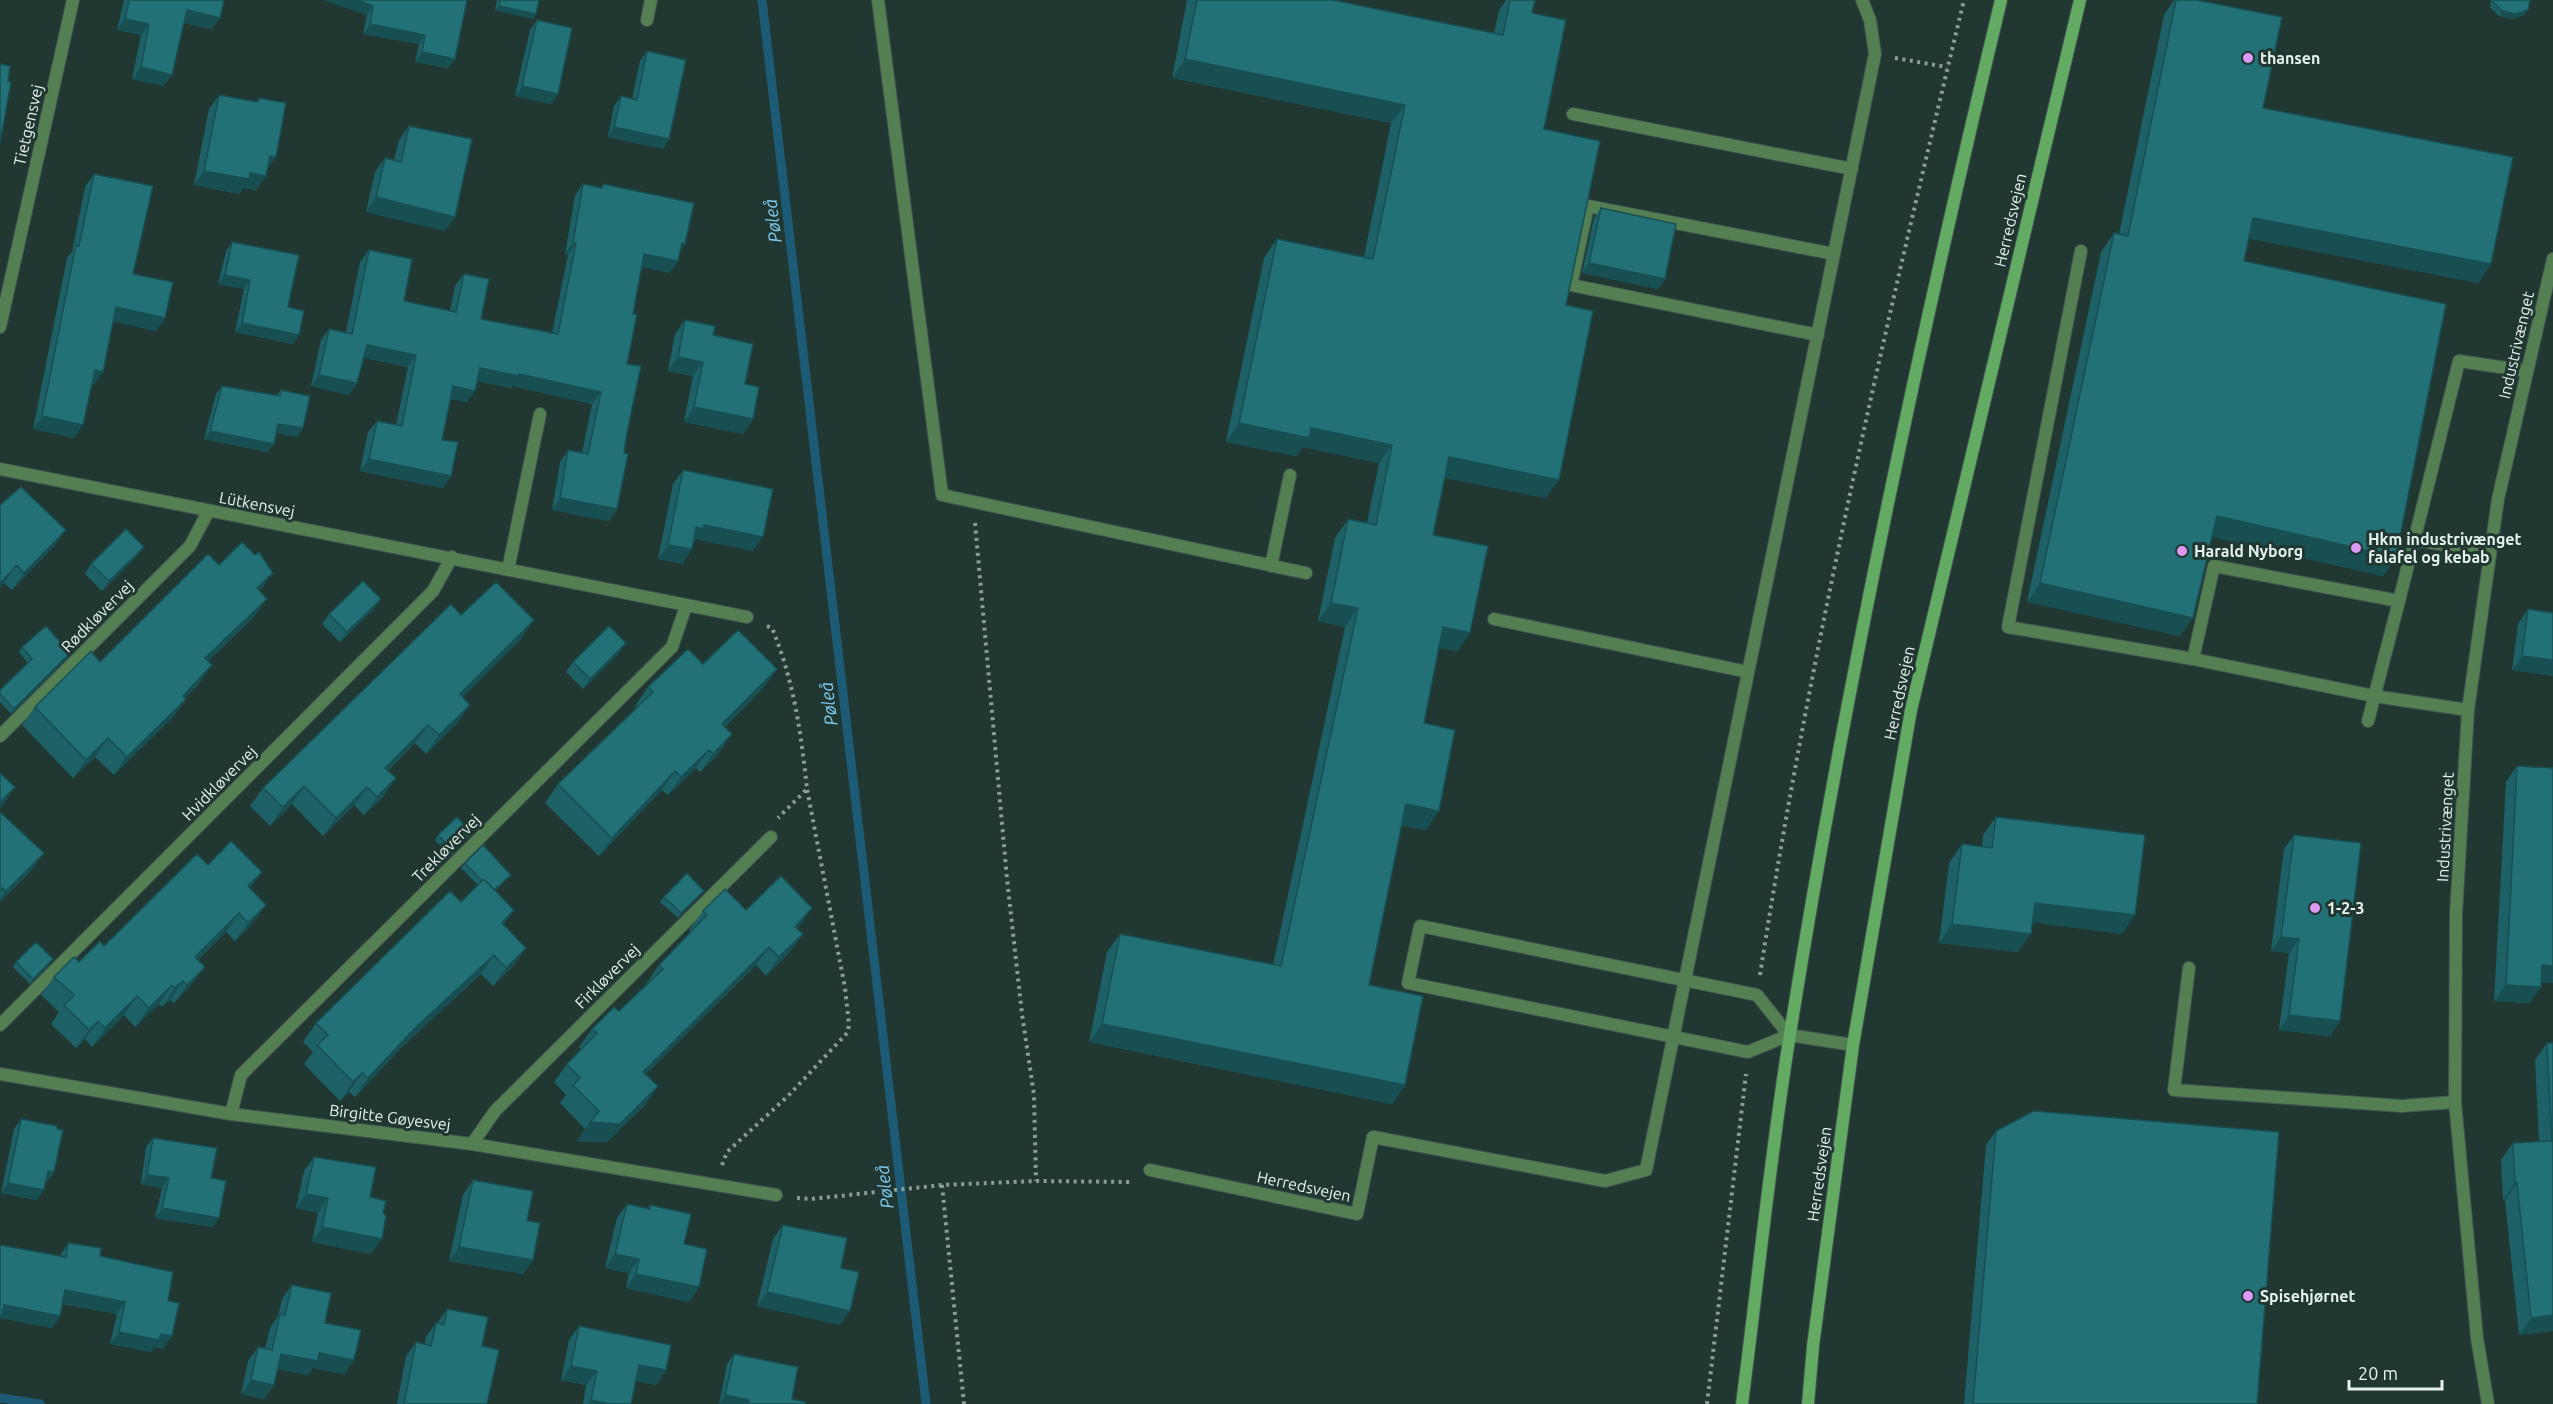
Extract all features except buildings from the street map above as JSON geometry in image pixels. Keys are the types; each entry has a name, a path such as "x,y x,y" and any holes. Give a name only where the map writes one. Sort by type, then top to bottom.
{"street":[{"name":"Tietgensvej","path":"0,327 73,0"},
{"path":"647,20 651,0"},
{"path":"878,0 942,495 1306,573"},
{"name":"Herredsvejen","path":"1150,1170 1357,1214 1373,1137 1605,1181 1646,1170 1875,54 1870,20 1862,0"},
{"path":"1742,1404 1789,1035 1844,725 1938,266 2001,0"},
{"name":"Herredsvejen","path":"1808,1404 1812,1346 1853,1045 1911,710 2080,0"},
{"path":"1573,114 1852,169"},
{"path":"1818,335 1571,285 1588,206 1834,254"},
{"path":"2081,251 2008,627 2193,659 2374,696 2468,710"},
{"name":"Industrivænget","path":"2488,1404 2477,1338 2454,1102 2456,914 2468,710 2490,552 2498,500 2553,259"},
{"path":"2368,721 2459,361 2527,371"},
{"path":"508,570 540,414"},
{"name":"Lütkensvej","path":"0,469 207,512 452,557 747,617"},
{"path":"1271,566 1290,475"},
{"name":"Rødkløvervej","path":"0,736 190,546 207,512"},
{"path":"2414,540 2490,552"},
{"name":"Hvidkløvervej","path":"0,1025 433,591 452,557"},
{"path":"2193,659 2214,566 2399,601"},
{"name":"Trekløvervej","path":"231,1114 241,1076 672,647 686,606"},
{"path":"1494,619 1748,672"},
{"name":"Firkløvervej","path":"472,1143 495,1111 769,839"},
{"path":"1789,1035 1757,995 1420,926 1408,983 1748,1052 1789,1035 1853,1045"},
{"path":"2189,968 2174,1090 2402,1106 2454,1102"},
{"name":"Birgitte Gøyesvej","path":"0,1074 231,1114 472,1143 776,1195"}],"path":[{"path":"1757,995 1776,876 1829,591 1890,305 1964,0"},
{"path":"1875,54 1947,67"},
{"path":"973,502 1008,891 1034,1095 1036,1181"},
{"path":"719,1186 723,1160 727,1152 788,1096 848,1032 849,1024 845,988 807,789 800,722 789,674 772,628 747,617"},
{"path":"769,839 767,829 807,789"},
{"path":"1707,1404 1748,1052"},
{"path":"776,1195 811,1199 942,1185 1036,1181 1131,1184 1150,1170"},
{"path":"942,1185 964,1404"}],"waterway":[{"name":"Pøleå","path":"762,0 926,1404"},
{"name":"Pøleå","path":"0,1398 40,1404"}],"place":[{"name":"thansen","path":"2248,58"},
{"name":"Hkm industrivænget falafel og kebab","path":"2356,548"},
{"name":"Harald Nyborg","path":"2182,551"},
{"name":"1-2-3","path":"2315,908"},
{"name":"Spisehjørnet","path":"2248,1296"}]}
